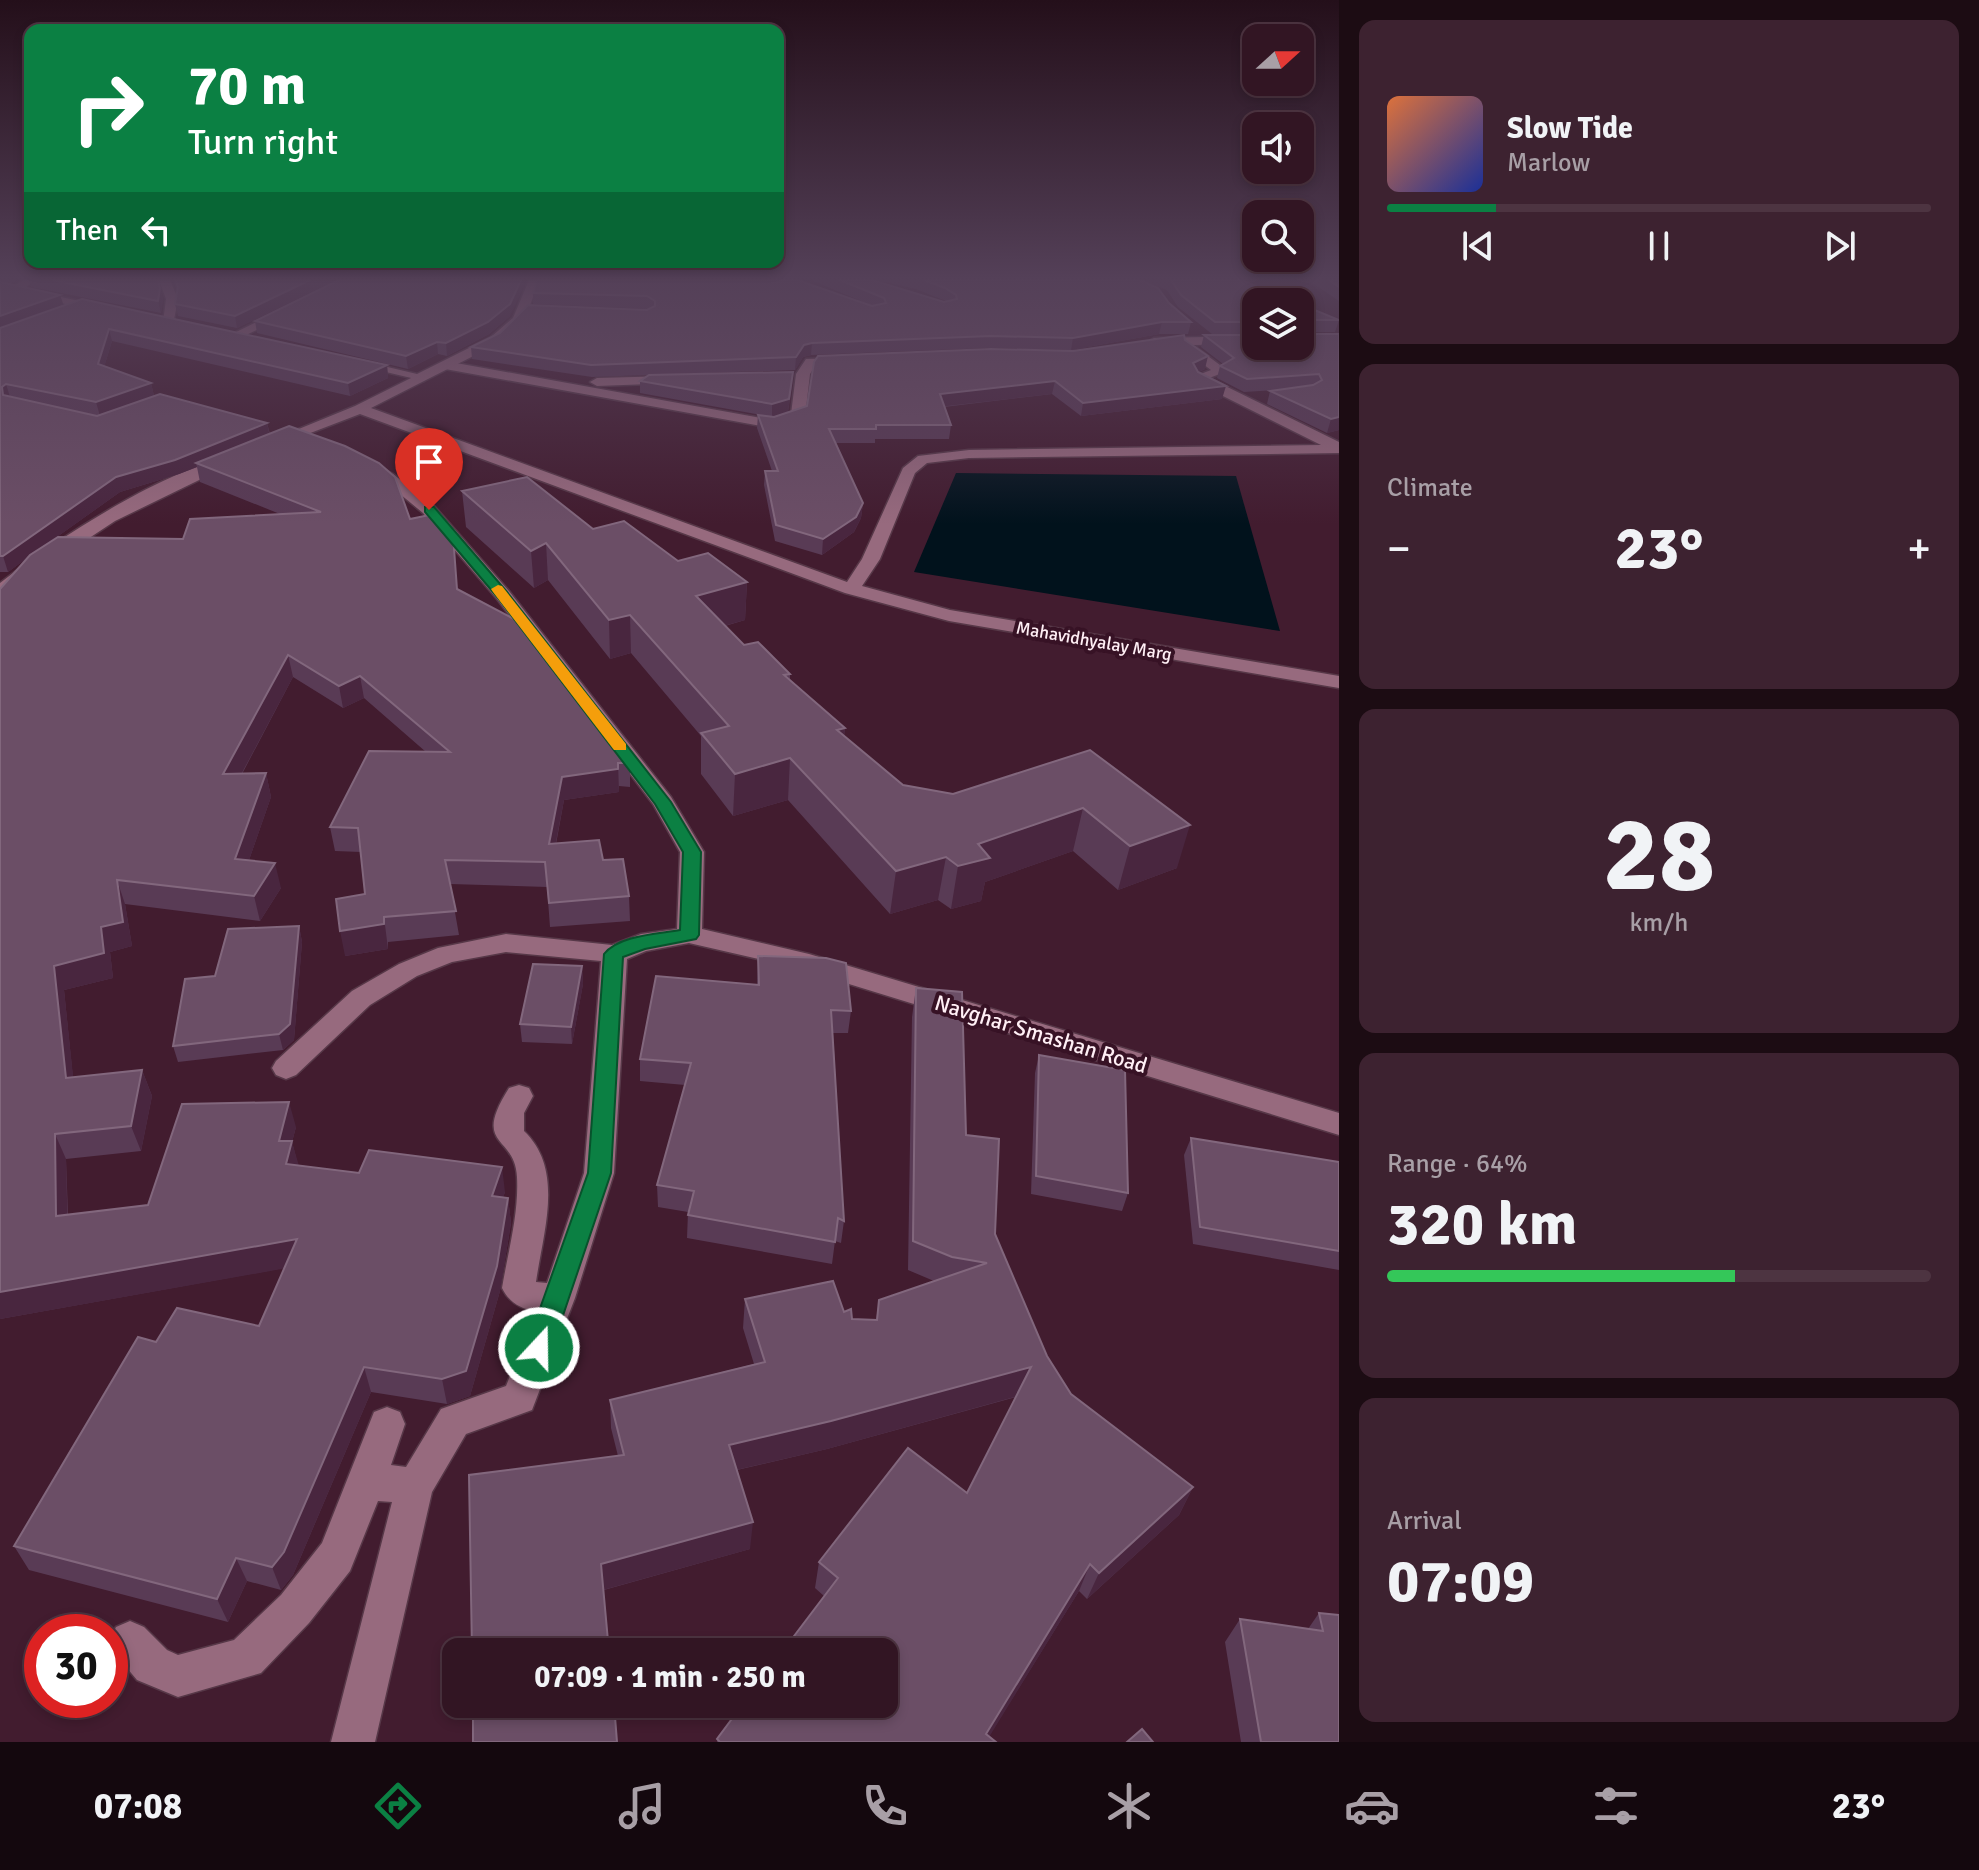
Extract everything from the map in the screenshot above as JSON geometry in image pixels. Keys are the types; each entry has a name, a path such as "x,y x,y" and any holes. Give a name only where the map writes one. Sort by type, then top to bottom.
{"street":[{"path":"344,361 419,378"},
{"path":"0,592 78,536 146,496 360,409 452,361"},
{"path":"445,365 772,424 798,417 803,377 811,362 851,361"},
{"path":"1208,361 1221,371 1201,379 1320,436 1339,449"},
{"path":"787,377 803,377"},
{"path":"547,384 680,380"},
{"path":"1242,399 1269,397"},
{"name":"Mahavidhyalay Marg","path":"360,409 851,589 949,615 1339,682"},
{"path":"265,426 298,432 326,444"},
{"path":"1320,436 1339,435"},
{"path":"851,589 871,559 908,471 923,459 969,454 1339,449"},
{"path":"286,1068 361,998 408,970 447,954 506,943 614,954 641,943 689,935 692,852 663,802 503,595 429,510 388,477 351,457"},
{"name":"Navghar Smashan Road","path":"689,935 800,960 1339,1124"},
{"path":"353,1742 415,1486 454,1421 519,1398 558,1298 599,1173 614,954"},
{"path":"519,1096 509,1112 509,1135 521,1144 531,1164 532,1188 519,1288 530,1296 558,1298"},
{"path":"130,1641 152,1665 178,1676 246,1658 295,1609 336,1557 387,1424"},
{"path":"367,1481 415,1486"}],"water":[{"path":"956,473 1236,476 1280,631 914,572"}],"building":[{"path":"0,361 99,361 98,364 151,383 96,402 6,384 2,387 3,395 97,416 160,394 267,423 175,460 116,477 0,556"},
{"path":"252,361 370,361 387,365 348,383"},
{"path":"566,361 686,361 591,365"},
{"path":"1197,361 1193,363 1198,372 1226,386 1083,403 1055,381 940,394 951,425 876,425 876,429 829,429 863,503 856,517 823,539 776,525 765,471 778,471 758,415 774,417 807,406 814,362"},
{"path":"1228,361 1339,361 1339,417 1331,419 1270,391 1313,385 1322,380 1319,374 1247,379 1220,366"},
{"path":"793,372 789,399 772,404 640,381 649,375"},
{"path":"289,426 345,446 379,463 395,477 410,519 434,514 453,535 457,589 531,628 559,665 599,730 609,729 624,748 630,763 618,763 618,769 562,777 549,844 599,840 603,860 623,859 629,896 549,903 545,862 445,860 456,911 384,917 384,924 340,931 336,899 365,894 358,828 330,827 369,751 450,752 360,676 339,686 288,655 223,774 266,773 235,859 275,863 254,896 117,880 123,922 101,927 104,953 54,966 66,1078 142,1070 131,1126 55,1134 56,1216 148,1205 182,1104 289,1102 279,1141 292,1141 286,1164 359,1173 369,1150 502,1167 492,1196 508,1198 497,1266 466,1371 442,1379 364,1367 284,1552 272,1567 236,1558 217,1599 14,1546 138,1337 156,1342 177,1308 259,1326 297,1239 0,1292 0,589 30,555 58,537 183,539 190,519 321,512 196,463"},
{"path":"527,477 593,529 624,521 678,561 708,553 747,582 696,596 744,645 758,642 790,674 784,675 845,728 837,730 903,785 953,794 1090,750 1190,825 1130,846 1083,808 978,844 990,858 958,866 946,857 896,871 790,758 735,774 701,733 729,726 630,615 609,620 546,543 531,551 462,491"},
{"path":"299,926 290,1024 279,1034 173,1046 185,979 215,976 228,929"},
{"path":"758,956 826,958 846,963 851,1011 831,1010 844,1221 838,1218 835,1242 688,1215 694,1191 657,1185 691,1063 640,1059 656,976 759,985"},
{"path":"533,964 582,966 571,1027 520,1024"},
{"path":"916,988 962,992 966,1135 999,1139 995,1234 1047,1356 1071,1394 1193,1487 1099,1573 1090,1564 986,1734 996,1742 720,1742 717,1739 733,1718 898,1718 898,1638 793,1638 838,1578 819,1562 908,1448 967,1493 1031,1367 729,1445 753,1522 601,1564 608,1638 472,1638 469,1475 624,1455 610,1400 765,1362 745,1299 833,1281 844,1312 851,1309 852,1319 877,1320 879,1300 987,1263 952,1257 913,1241"},
{"path":"1039,1055 1125,1070 1128,1193 1036,1176"},
{"path":"1191,1138 1339,1162 1339,1251 1200,1227"},
{"path":"1319,1613 1339,1615 1339,1742 1261,1742 1240,1619 1323,1631"},
{"path":"473,1718 615,1718 617,1742 473,1742"},
{"path":"1142,1729 1153,1742 1127,1742"}],"slow traffic":[{"path":"498,589 620,747"}],"route":[{"path":"429,510 503,595 663,802 692,852 689,935 641,943 614,954 599,1173 539,1348"}]}
